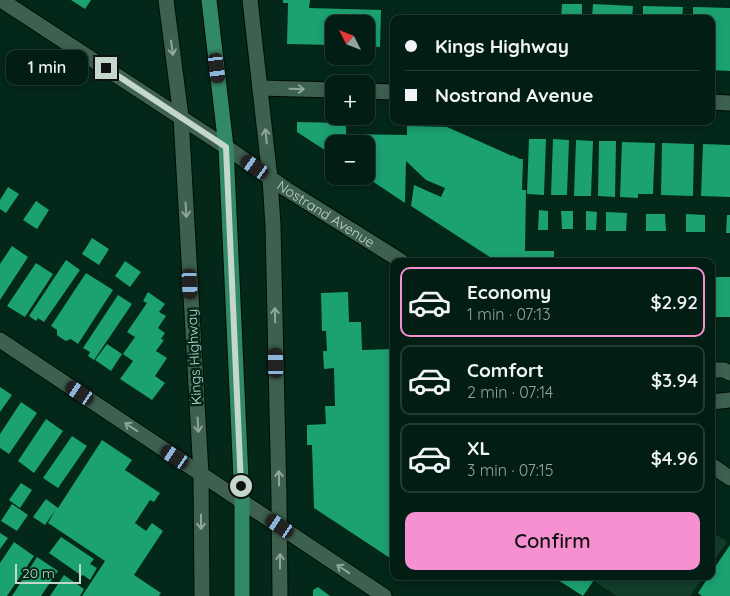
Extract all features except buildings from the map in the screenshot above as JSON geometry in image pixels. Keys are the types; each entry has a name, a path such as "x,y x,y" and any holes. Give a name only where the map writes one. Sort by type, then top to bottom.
{"main road":[{"path":"210,0 226,147 242,501 242,596"}],"street":[{"name":"Nostrand Avenue","path":"1,0 181,117 286,190 396,258"},
{"name":"Kings Highway","path":"166,0 181,117 201,474 202,596"},
{"path":"250,0 270,178 273,226 280,596"},
{"path":"260,88 325,90"},
{"path":"375,91 390,92"},
{"path":"715,102 730,103"},
{"path":"0,340 384,596"},
{"path":"715,370 724,370 730,373"},
{"path":"715,402 730,400"},
{"path":"715,468 730,478"}],"green space":[{"path":"715,534 727,542 715,559"},
{"path":"592,580 701,580 690,596 617,596"}],"route":[{"path":"106,68 226,147 241,486"}]}
